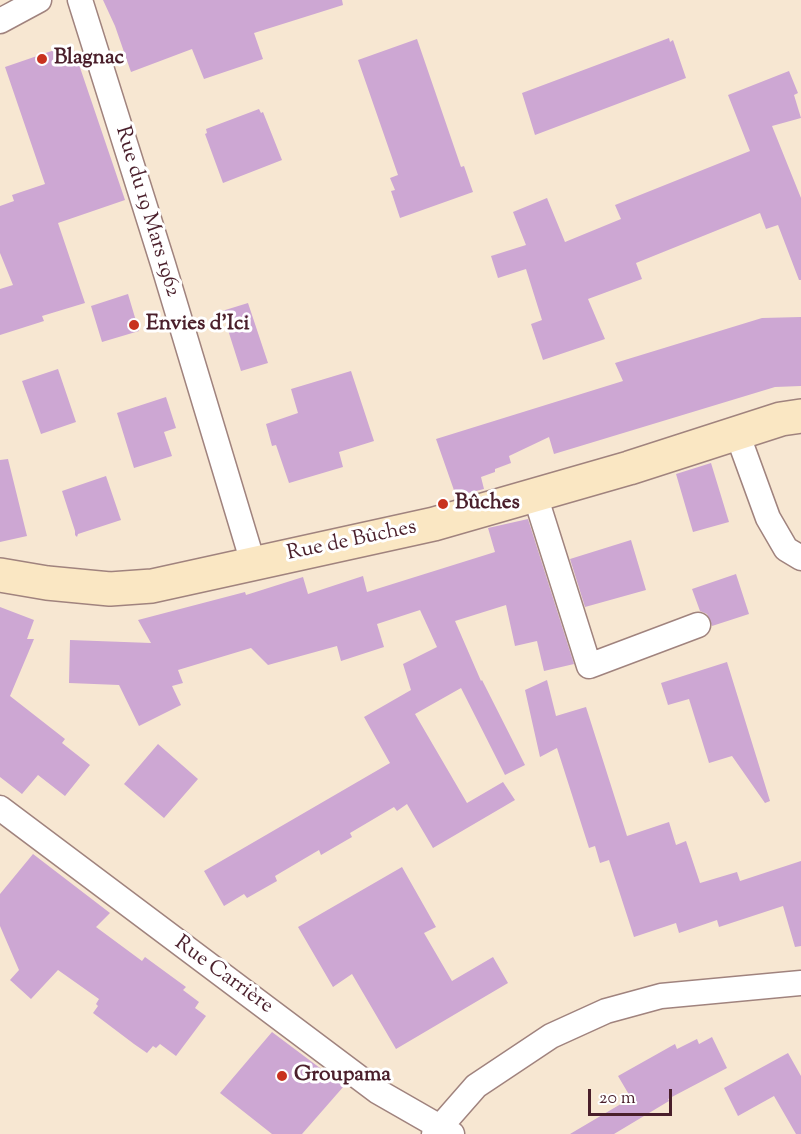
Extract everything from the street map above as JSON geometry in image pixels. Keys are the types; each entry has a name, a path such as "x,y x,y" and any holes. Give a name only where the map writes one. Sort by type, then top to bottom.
{"main road":[{"name":"Rue de Bûches","path":"0,575 47,583 110,589 152,586 434,524 629,468 781,420 801,416"}],"street":[{"path":"0,21 39,0"},
{"name":"Rue du 19 Mars 1962","path":"80,0 253,563"},
{"path":"737,433 768,518 786,549 801,558"},
{"path":"535,495 590,666 698,626"},
{"name":"Rue Carrière","path":"0,808 377,1091 443,1132"},
{"path":"443,1132 476,1086 551,1036 606,1011 661,996 801,983"}],"building":[{"path":"103,0 342,0 343,5 254,33 263,59 204,79 192,49 131,72"},
{"path":"669,38 670,42 673,40 686,78 535,135 522,93"},
{"path":"417,39 461,167 464,166 473,192 400,218 391,191 395,190 390,178 398,175 358,60"},
{"path":"72,44 125,200 58,223 85,303 42,316 44,321 0,335 0,289 13,285 0,253 0,206 14,201 12,195 45,184 5,67"},
{"path":"789,71 798,93 794,95 801,118 772,126 801,198 801,280 799,280 778,225 766,229 760,213 636,263 642,279 588,299 605,339 543,360 531,324 542,320 526,269 498,278 491,256 526,245 513,212 547,198 565,242 621,219 615,205 750,151 728,95"},
{"path":"259,109 261,113 263,112 282,160 223,183 205,134 206,129"},
{"path":"128,294 139,331 102,342 91,306"},
{"path":"248,303 268,363 241,371 222,311"},
{"path":"801,317 801,386 775,387 554,454 549,437 509,456 511,463 481,477 484,489 456,496 436,439 623,381 615,363 762,318"},
{"path":"58,369 76,422 41,434 22,381"},
{"path":"351,371 374,441 339,452 343,467 289,483 276,445 272,446 266,424 298,413 291,389"},
{"path":"166,397 176,428 164,432 172,456 134,468 117,413"},
{"path":"8,459 27,536 0,542 0,460"},
{"path":"711,463 729,522 693,532 676,474"},
{"path":"106,476 121,520 78,534 77,537 62,491"},
{"path":"528,519 574,664 544,671 537,641 515,646 506,605 455,621 481,681 525,765 505,775 461,688 415,714 467,803 503,782 515,800 433,848 407,804 397,811 394,807 350,833 352,837 321,855 319,850 275,876 277,881 247,898 244,894 224,906 204,871 390,763 364,717 411,690 403,664 437,647 420,610 377,624 384,647 341,661 337,646 268,665 251,648 178,670 183,683 172,686 181,705 139,726 119,685 69,683 70,640 151,643 138,620 245,592 246,595 303,577 308,594 363,576 367,592 495,552 488,528"},
{"path":"631,540 646,590 585,607 570,559"},
{"path":"736,574 749,614 712,626 707,614 700,611 692,589"},
{"path":"0,607 34,620 27,639 34,639 10,696 65,739 62,743 90,765 65,796 38,775 22,794 0,777"},
{"path":"727,662 770,801 765,803 732,756 709,763 689,699 668,705 661,683"},
{"path":"547,680 556,716 586,707 627,836 669,822 676,845 686,841 700,883 737,872 740,881 801,861 801,946 795,947 783,906 719,927 717,920 679,933 676,923 634,937 609,860 600,863 595,846 589,848 557,748 540,757 525,690"},
{"path":"158,744 198,779 164,818 124,784"},
{"path":"33,854 110,913 96,927 142,961 145,957 186,987 183,990 199,1002 195,1008 206,1016 176,1056 160,1044 156,1048 153,1046 147,1053 134,1044 93,1013 98,1006 96,1004 99,999 58,970 31,999 10,980 19,970 0,926 0,894"},
{"path":"402,867 436,927 424,933 452,981 493,957 508,983 396,1049 352,974 333,987 298,927"},
{"name":"Groupama","path":"272,1032 344,1086 302,1134 272,1134 220,1093"},
{"path":"712,1037 727,1068 668,1099 669,1101 614,1134 570,1134 631,1098 618,1076 675,1044 677,1049 697,1039 699,1044"},
{"path":"788,1053 801,1076 801,1134 796,1134 774,1096 738,1116 724,1088"}],"place":[{"name":"Blagnac","path":"42,59"},
{"name":"Envies d'Ici","path":"134,325"},
{"name":"Bûches","path":"443,504"},
{"name":"Groupama","path":"282,1076"}]}
